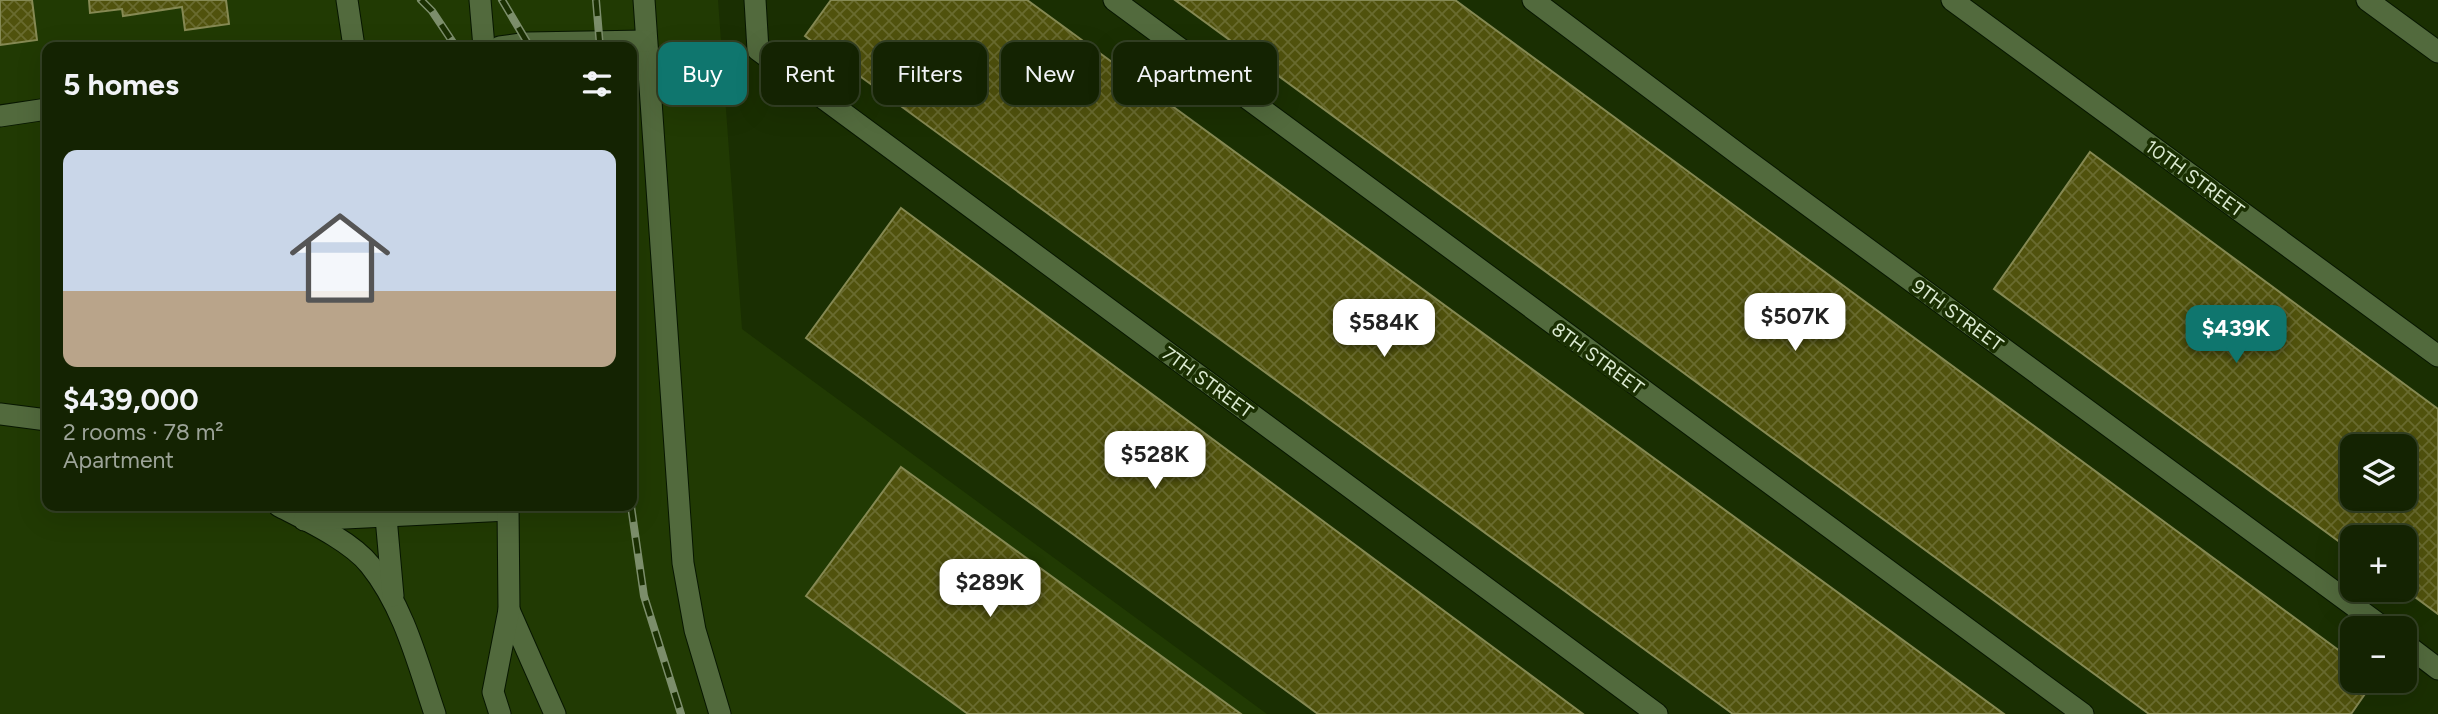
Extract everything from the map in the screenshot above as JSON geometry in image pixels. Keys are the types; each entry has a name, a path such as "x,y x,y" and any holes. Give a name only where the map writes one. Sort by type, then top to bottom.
{"lane":[{"path":"347,0 353,42"},
{"path":"480,0 484,42"},
{"path":"644,0 683,563 695,630 720,714"},
{"name":"7TH STREET","path":"755,0 758,50 1657,714"},
{"name":"8TH STREET","path":"1114,0 2084,714"},
{"name":"9TH STREET","path":"1533,0 2368,616"},
{"name":"10TH STREET","path":"1952,0 2438,356"},
{"path":"2367,0 2438,52"},
{"path":"592,42 646,41"},
{"path":"0,116 42,111"},
{"path":"0,414 42,419"},
{"path":"288,511 333,535 369,563 394,602 435,714"},
{"path":"304,520 378,511"},
{"path":"386,511 394,602"},
{"path":"499,714 493,692 509,610 508,511"},
{"path":"509,610 555,714"},
{"path":"2417,653 2438,669"}],"shaded area":[{"path":"0,0 718,0 721,42 658,42 658,105 726,105 742,329 1267,714 0,714"}],"building":[{"path":"0,0 32,0 37,40 0,45"},
{"path":"89,0 226,0 229,24 185,30 182,7 123,16 122,9 90,13"},
{"path":"831,0 1027,0 1084,42 1001,42 1001,105 1099,105 1099,53 1113,63 1113,105 1171,105 2004,714 1733,714 899,105 987,105 987,42 873,42 873,86 859,75 859,42 813,42 805,36"},
{"path":"1175,0 1455,0 2340,651 2340,693 2366,693 2351,714 2149,714 1277,75 1277,42 1232,42"},
{"path":"2090,152 2438,409 2438,614 2417,599 2417,525 2340,525 2340,542 1994,289"},
{"path":"901,208 1583,714 1318,714 806,338"},
{"path":"901,467 1241,714 968,714 806,596"}],"railway":[{"path":"421,0 432,11 453,42"},
{"path":"502,0 527,42"},
{"path":"596,0 600,42"},
{"path":"632,511 644,596 681,714"}]}
